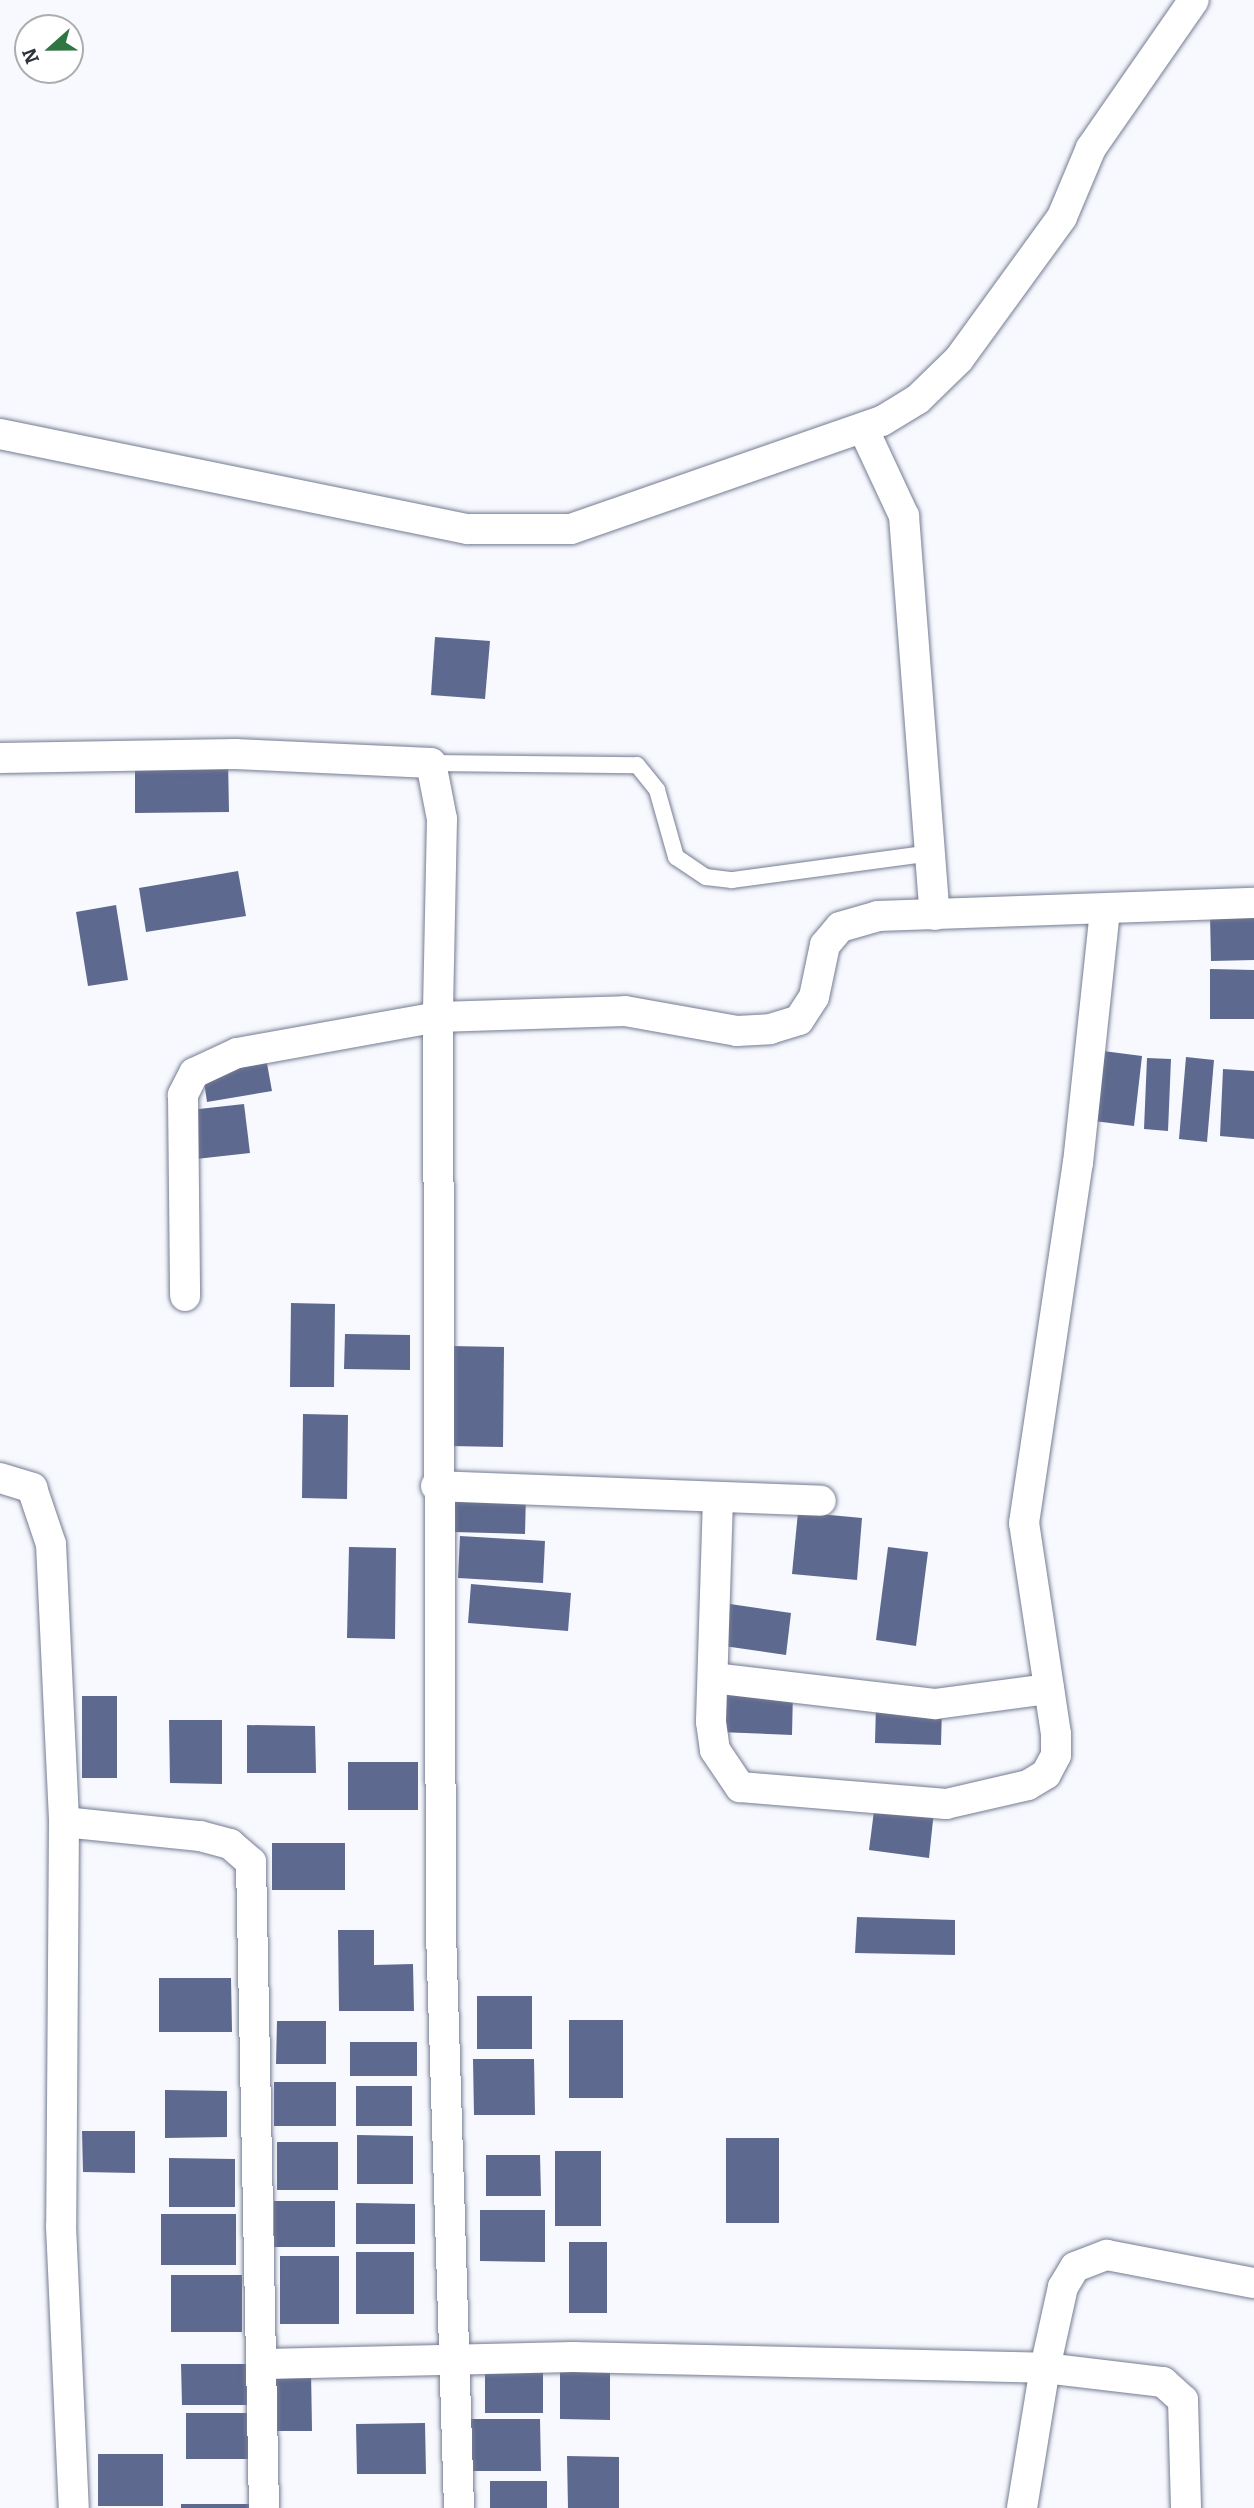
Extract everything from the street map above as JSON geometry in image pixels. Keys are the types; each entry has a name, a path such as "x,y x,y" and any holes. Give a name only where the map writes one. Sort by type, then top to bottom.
{"street":[{"path":"0,434 467,529 558,529 863,428 918,399 959,359 1062,217 1091,148 1195,0"},
{"path":"863,428 904,516 935,915"},
{"path":"0,758 235,754 430,763 442,819 438,1017 436,1486 453,2364 459,2508"},
{"path":"185,1296 183,1095 194,1073 237,1053 438,1017 625,1010 737,1031 770,1029 799,1020 814,998 824,945 840,927 878,916 1105,912 1254,902"},
{"path":"718,1498 713,1678 715,1750 740,1787 946,1804 1028,1786 1046,1774 1056,1755 1024,1523 1078,1163 1105,912"},
{"path":"0,1478 32,1488 51,1544 64,1822 61,2226 74,2508"},
{"path":"436,1486 821,1502"},
{"path":"713,1678 936,1704 1049,1689"},
{"path":"64,1822 200,1836 230,1844 251,1863 265,2364 264,2508"},
{"path":"1022,2508 1045,2368 1063,2287 1075,2267 1090,2259 1107,2255 1254,2283"},
{"path":"265,2364 453,2364 573,2357 1045,2368 1176,2388 1185,2415 1186,2508"}],"lane":[{"path":"430,763 637,765 657,790 676,857 706,877 732,880 931,853"}],"building":[{"path":"435,637 490,641 485,699 431,695"},
{"path":"228,758 229,812 135,813 135,760"},
{"path":"238,871 246,916 146,932 139,888"},
{"path":"116,905 128,980 88,986 76,912"},
{"path":"1254,914 1254,960 1211,961 1210,915"},
{"path":"1210,969 1254,970 1254,1019 1210,1019"},
{"path":"1103,1051 1142,1056 1134,1126 1094,1121"},
{"path":"1186,1057 1214,1060 1207,1142 1179,1139"},
{"path":"266,1058 272,1091 207,1102 202,1068"},
{"path":"1147,1058 1171,1059 1168,1131 1144,1129"},
{"path":"1223,1069 1254,1071 1254,1139 1220,1136"},
{"path":"244,1104 250,1153 196,1159 190,1110"},
{"path":"291,1303 335,1304 334,1387 290,1387"},
{"path":"345,1334 410,1335 410,1370 344,1369"},
{"path":"450,1346 504,1347 503,1447 449,1446"},
{"path":"303,1414 348,1415 347,1499 302,1498"},
{"path":"454,1492 526,1494 525,1534 453,1532"},
{"path":"798,1512 862,1518 857,1580 792,1574"},
{"path":"460,1536 545,1541 543,1583 458,1578"},
{"path":"349,1547 396,1548 395,1639 347,1638"},
{"path":"888,1547 928,1552 916,1646 876,1640"},
{"path":"471,1584 571,1593 568,1631 468,1623"},
{"path":"730,1604 791,1613 786,1655 724,1646"},
{"path":"721,1687 793,1690 792,1735 719,1732"},
{"path":"82,1696 117,1696 117,1778 82,1778"},
{"path":"876,1704 942,1706 941,1745 875,1743"},
{"path":"169,1720 222,1720 222,1784 170,1783"},
{"path":"247,1725 315,1726 316,1773 247,1773"},
{"path":"348,1762 418,1762 418,1810 348,1810"},
{"path":"875,1803 934,1811 929,1858 869,1850"},
{"path":"272,1843 345,1843 345,1890 272,1890"},
{"path":"857,1917 955,1920 955,1955 855,1953"},
{"path":"338,1930 374,1930 374,1965 413,1964 414,2011 339,2011"},
{"path":"159,1978 231,1978 232,2032 159,2032"},
{"path":"477,1996 532,1996 532,2049 477,2049"},
{"path":"569,2020 623,2020 623,2098 569,2098"},
{"path":"277,2021 326,2021 326,2064 276,2064"},
{"path":"350,2042 417,2042 417,2076 350,2076"},
{"path":"473,2059 534,2059 535,2115 474,2115"},
{"path":"274,2082 336,2082 336,2126 274,2126"},
{"path":"356,2086 412,2086 412,2126 356,2126"},
{"path":"165,2090 227,2091 227,2137 165,2138"},
{"path":"82,2131 135,2131 135,2173 83,2172"},
{"path":"357,2135 413,2136 413,2184 357,2184"},
{"path":"726,2138 779,2138 779,2223 726,2223"},
{"path":"277,2142 338,2142 338,2190 277,2190"},
{"path":"555,2151 601,2151 601,2226 555,2226"},
{"path":"486,2155 540,2155 541,2196 486,2196"},
{"path":"169,2158 235,2159 235,2207 169,2207"},
{"path":"274,2201 335,2201 335,2247 274,2247"},
{"path":"356,2203 415,2204 415,2244 356,2244"},
{"path":"480,2210 545,2210 545,2262 480,2261"},
{"path":"161,2214 236,2214 236,2265 161,2265"},
{"path":"569,2242 607,2242 607,2313 569,2313"},
{"path":"356,2252 414,2252 414,2314 356,2314"},
{"path":"280,2256 339,2256 339,2324 280,2324"},
{"path":"171,2275 242,2275 242,2332 171,2332"},
{"path":"181,2364 250,2364 250,2405 182,2405"},
{"path":"485,2368 543,2368 543,2413 485,2413"},
{"path":"560,2368 610,2368 610,2420 560,2419"},
{"path":"270,2370 311,2370 312,2431 269,2431"},
{"path":"186,2413 248,2413 248,2459 186,2459"},
{"path":"465,2419 540,2419 541,2471 465,2471"},
{"path":"425,2423 426,2474 357,2474 356,2424"},
{"path":"98,2454 163,2454 163,2506 98,2506"},
{"path":"567,2456 619,2457 619,2508 568,2508"},
{"path":"490,2481 547,2481 547,2508 490,2508"},
{"path":"181,2504 254,2504 254,2508 181,2508"}]}
